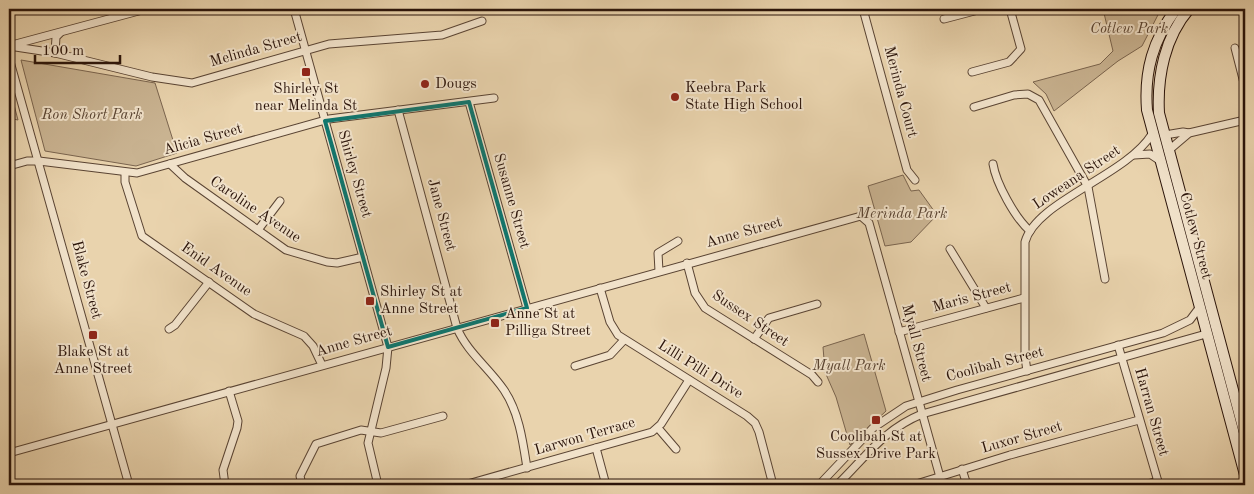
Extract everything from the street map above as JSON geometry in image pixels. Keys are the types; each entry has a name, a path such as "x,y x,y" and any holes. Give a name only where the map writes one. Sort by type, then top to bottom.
{"main road":[{"name":"Cotlew Street","path":"1176,9 1159,33 1146,79 1147,110 1245,475"},
{"name":"Cotlew Street","path":"1189,9 1179,23 1161,66 1159,100 1169,150 1212,309 1242,410 1245,435"},
{"path":"1160,163 1163,159 1159,143 1165,135"},
{"path":"1206,334 1213,327 1212,309"}],"street":[{"path":"9,45 146,9"},
{"name":"Shirley Street","path":"294,9 388,347"},
{"name":"Merinda Court","path":"863,9 907,170 915,180"},
{"path":"944,19 982,9"},
{"path":"972,72 1009,62 1021,49 1010,9"},
{"name":"Melinda Street","path":"9,45 152,77 192,83 304,50 340,42 442,35 482,21"},
{"path":"55,54 56,37 60,32"},
{"name":"Blake Street","path":"9,45 17,82"},
{"path":"1235,48 1245,87"},
{"name":"Blake Street","path":"9,58 40,161 129,485"},
{"path":"974,108 1014,95 1028,94 1038,100 1088,187 1106,279"},
{"name":"Alicia Street","path":"9,166 27,161 40,161 125,173 138,173 325,121 494,98"},
{"name":"Susanne Street","path":"469,102 527,308"},
{"name":"Jane Street","path":"398,110 457,328 470,350 512,404 527,468"},
{"path":"1165,135 1189,133 1245,120"},
{"path":"1169,150 1189,133"},
{"name":"Loweana Street","path":"1027,371 1024,298 1025,242 1030,231 1043,216 1134,155 1152,134"},
{"name":"Loweana Street","path":"1134,155 1150,154 1160,163"},
{"name":"Caroline Avenue","path":"170,164 185,178 286,250 308,258 337,263 362,257"},
{"path":"993,164 996,178 1021,221 1030,231"},
{"name":"Enid Avenue","path":"125,173 125,182 142,236 254,314 304,336 313,346 322,366"},
{"path":"258,230 280,201"},
{"name":"Anne Street","path":"9,451 322,366 856,216 864,217"},
{"name":"Myall Street","path":"864,217 869,223 940,477"},
{"path":"659,271 658,253 678,240"},
{"path":"950,250 986,308"},
{"name":"Sussex Street","path":"687,263 695,293 702,305 812,375 818,382"},
{"path":"169,329 175,326 209,282"},
{"name":"Lilli Pilli Drive","path":"600,288 612,327 624,340 747,416 755,423 773,485"},
{"name":"Maris Street","path":"899,332 1024,298"},
{"path":"754,339 769,318 817,304"},
{"name":"Coolibah Street","path":"818,485 872,428 898,410 918,402 1178,326 1190,320 1199,308"},
{"name":"Coolibah Street","path":"837,485 885,435 902,423 922,414 1206,334"},
{"path":"575,366 610,356 624,340"},
{"name":"Harran Street","path":"1118,345 1158,483"},
{"path":"378,485 368,448 369,431 386,368 388,347"},
{"name":"Larwon Terrace","path":"464,485 647,434 658,428 689,380"},
{"path":"225,485 223,470 237,428 229,391"},
{"path":"302,485 300,476 316,444 361,430 381,433 443,416"},
{"name":"Luxor Street","path":"913,485 962,469 1139,420"},
{"path":"658,428 676,449"},
{"path":"596,448 606,485"},
{"path":"962,469 967,485"},
{"path":"1144,485 1158,483"}],"highlighted area":[{"path":"469,102 527,308 388,347 325,121"}],"green space":[{"name":"Cotlew Park","path":"1103,9 1161,9 1142,46 1118,61 1054,111 1046,94 1033,82 1100,64 1113,51"},
{"name":"Ron Short Park","path":"21,60 155,83 177,153 136,166 45,151"},
{"path":"9,86 18,120 9,118"},
{"name":"Merinda Park","path":"903,175 911,191 919,190 937,215 911,242 885,246 868,186"},
{"name":"Myall Park","path":"864,334 886,411 850,445 836,397 825,372 823,347"}],"place":[{"name":"Shirley St near Melinda St","path":"306,72"},
{"name":"Dougs","path":"425,84"},
{"name":"Keebra Park State High School","path":"675,97"},
{"name":"Shirley St at Anne Street","path":"370,301"},
{"name":"Anne St at Pilliga Street","path":"495,323"},
{"name":"Blake St at Anne Street","path":"93,335"},
{"name":"Coolibah St at Sussex Drive Park","path":"876,420"}]}
